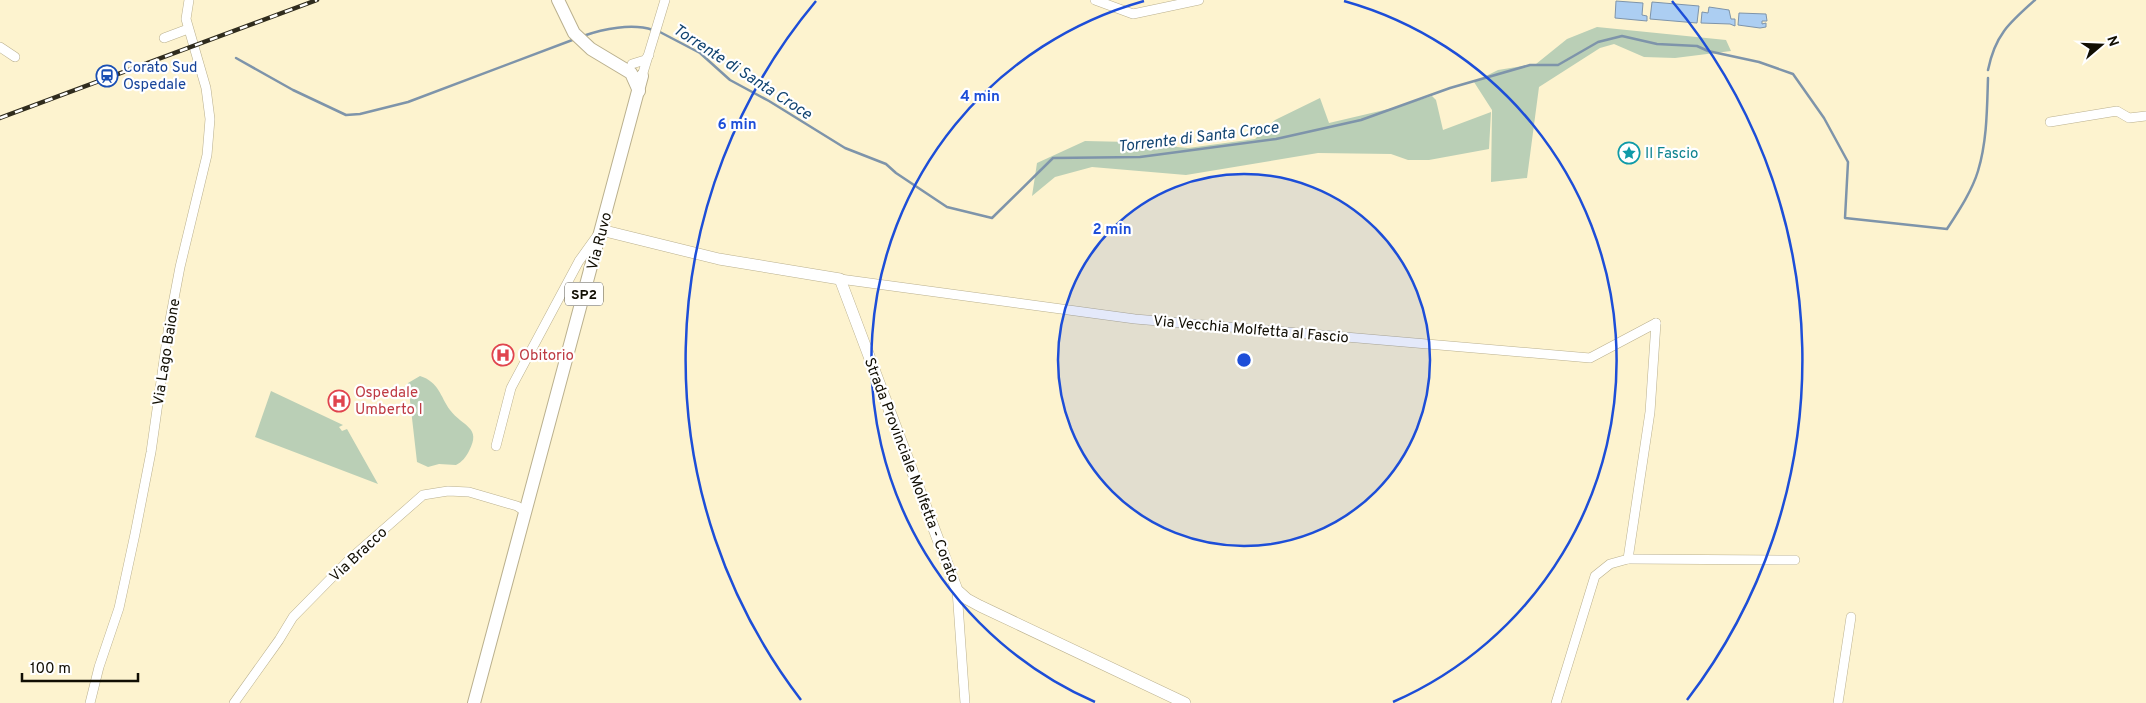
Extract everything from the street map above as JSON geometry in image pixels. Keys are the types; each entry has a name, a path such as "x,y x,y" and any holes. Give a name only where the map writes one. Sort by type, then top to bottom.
{"main road":[{"path":"558,0 574,34 600,56 635,71"},
{"name":"Via Ruvo","path":"526,512 639,91 635,71"},
{"name":"SP2","path":"474,703 526,512"}],"street":[{"name":"Via Lago Baione","path":"90,703 99,668 119,608 135,534 151,452 169,325 180,267 207,155 210,119 206,88 186,19 190,0"},
{"path":"1095,0 1133,14 1199,0"},
{"name":"Via Ruvo","path":"635,71 651,51 664,2"},
{"path":"164,38 188,28"},
{"path":"0,47 15,57"},
{"path":"635,71 651,51"},
{"path":"2050,122 2117,111 2129,118 2146,116"},
{"path":"496,446 511,388 579,261 602,230 719,260 840,279"},
{"name":"Via Vecchia Molfetta al Fascio","path":"840,279 1135,319 1590,358 1656,324 1650,412 1628,559"},
{"name":"Strada Provinciale Molfetta - Corato","path":"840,279 957,590 967,599 980,606 1185,703"},
{"name":"Via Bracco","path":"234,703 293,617 350,559 423,495 448,491 469,492 517,506 526,512"},
{"path":"1556,703 1595,576 1610,564 1628,559 1795,560"},
{"path":"957,590 965,703"},
{"path":"1838,703 1851,616"}],"green space":[{"path":"1597,27 1726,40 1731,51 1675,58 1644,57 1614,44 1600,48 1539,87 1527,178 1491,182 1492,110 1474,82 1498,70 1536,64 1567,39"},
{"path":"1432,96 1436,100 1443,130 1491,112 1489,149 1429,160 1408,160 1391,154 1318,153 1186,175 1092,167 1055,177 1032,196 1037,163 1085,141 1130,142 1168,140 1177,147 1188,148 1255,139 1275,120 1320,98 1329,123 1397,107"},
{"path":"420,376 435,386 450,410 472,432 473,437 469,451 464,459 456,465 439,464 428,467 417,462 408,383"},
{"path":"271,391 343,425 339,427 342,431 347,429 378,484 255,437"}],"water":[{"path":"1616,1 1643,3 1642,15 1647,16 1647,21 1615,18"},
{"path":"1652,2 1699,6 1697,23 1650,19"},
{"path":"1709,7 1729,10 1731,19 1735,19 1735,26 1730,24 1701,23 1702,12 1708,13"},
{"path":"1739,13 1766,14 1767,21 1762,21 1762,24 1766,23 1766,27 1738,25"}],"waterway":[{"name":"Torrente di Santa Croce","path":"1988,70 1991,58 2004,30 2035,0"},
{"name":"Torrente di Santa Croce","path":"583,36 599,31 627,27 653,30"},
{"name":"Torrente di Santa Croce","path":"658,31 700,53 730,80 769,101 845,148 886,164 896,173 947,207 992,218 1053,158 1140,157 1276,139 1361,120 1450,88 1530,65 1558,65 1598,42 1622,36 1657,44 1697,46 1708,51 1759,62 1793,74 1824,118 1848,162 1845,218 1947,229 1968,194 1981,160 1987,114 1988,78"},
{"name":"Torrente di Santa Croce","path":"236,58 293,90 346,115 360,114 408,102 575,39"}],"railway":[{"path":"0,118 317,0"}],"place":[{"name":"Corato Sud Ospedale","path":"107,76"},
{"name":"Il Fascio","path":"1629,153"},
{"name":"Obitorio","path":"503,355"},
{"name":"Ospedale Umberto I","path":"339,401"}]}
